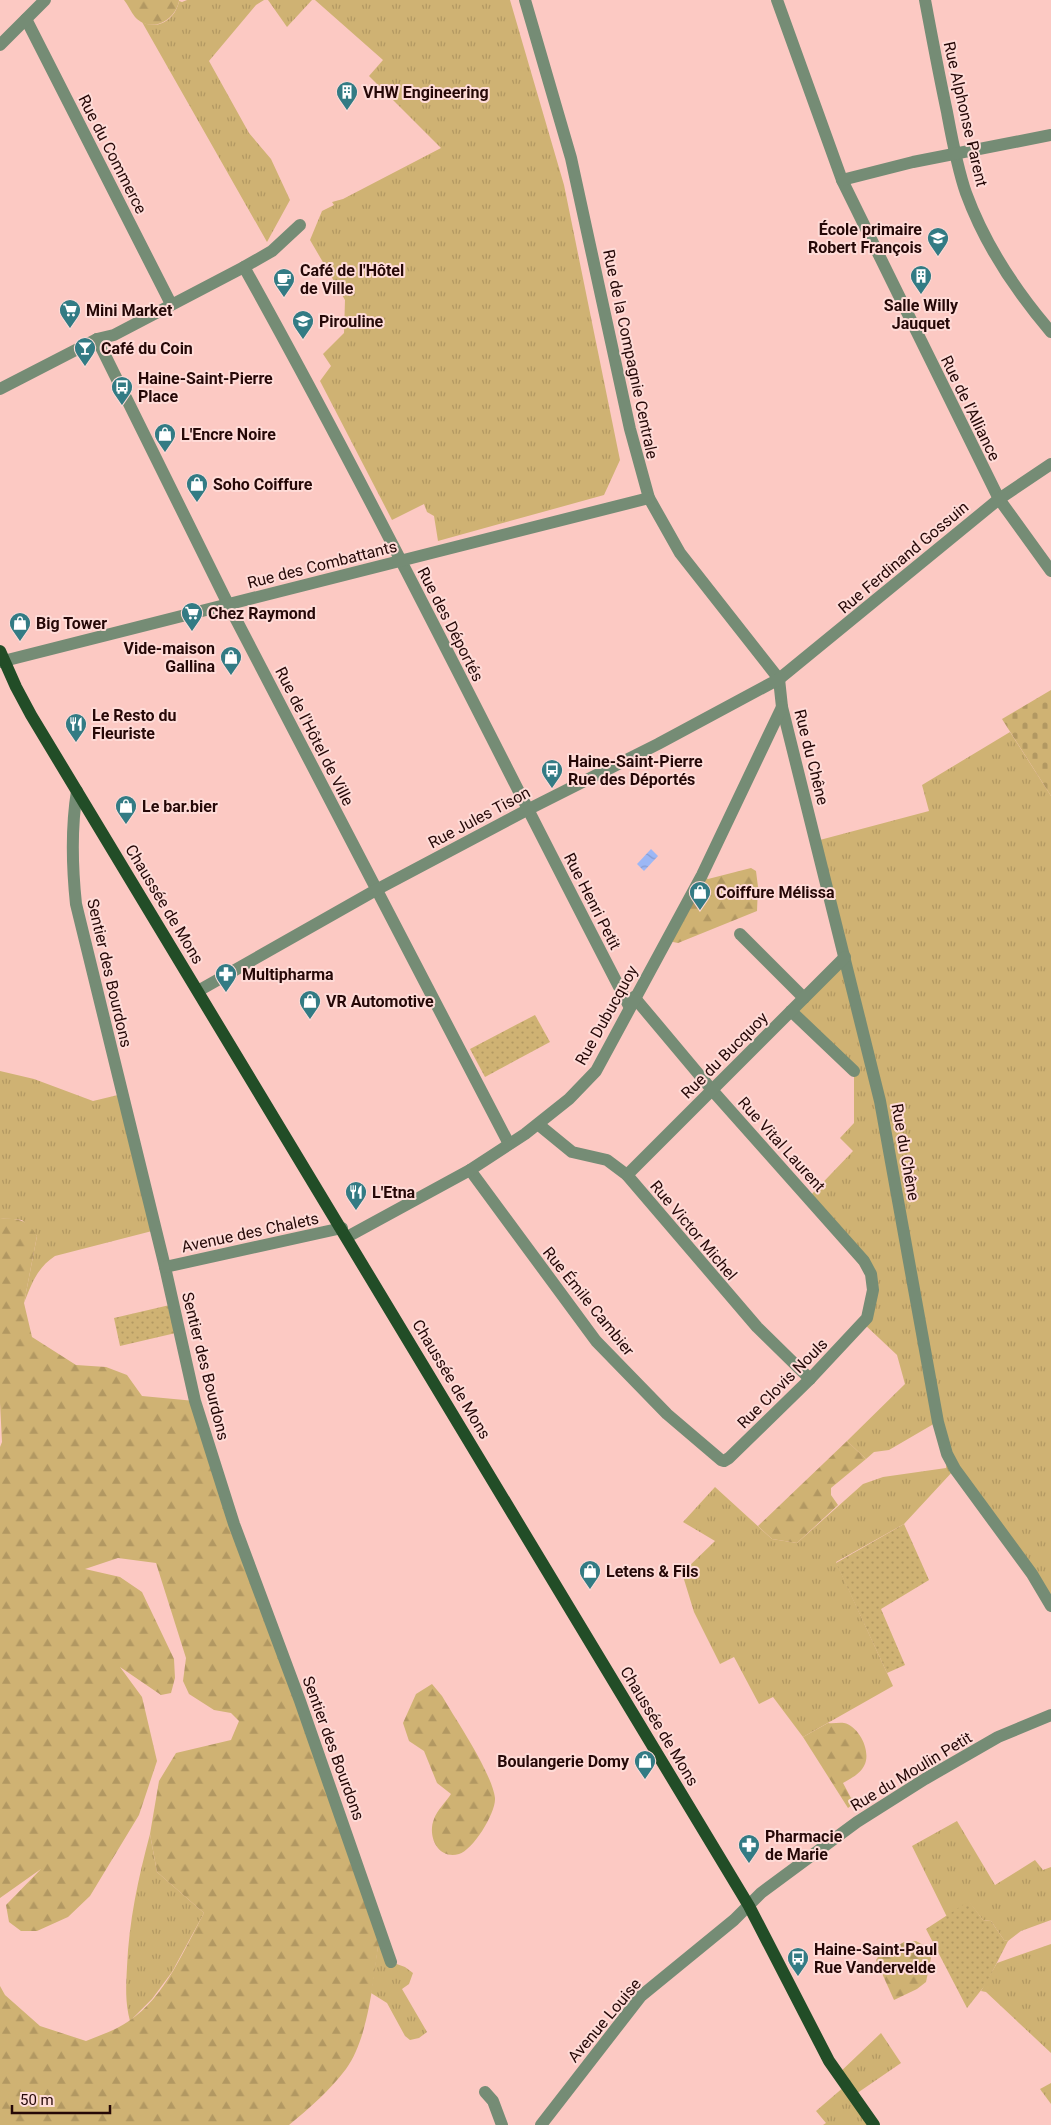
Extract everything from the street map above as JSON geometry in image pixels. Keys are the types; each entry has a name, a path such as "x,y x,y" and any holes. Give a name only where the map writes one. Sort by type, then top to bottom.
{"main road":[{"name":"Chaussée de Mons","path":"1,658 20,695 77,791 345,1232 749,1906 829,2061 874,2125"}],"street":[{"path":"0,45 45,0"},
{"name":"Rue de la Compagnie Centrale","path":"525,0 572,158 630,429 649,498 680,553 779,680"},
{"name":"Rue de l'Alliance","path":"777,0 842,180 998,499 1051,571"},
{"name":"Rue Alphonse Parent","path":"925,0 955,155 974,212 1001,265 1024,300 1051,332"},
{"name":"Rue du Commerce","path":"26,19 172,304"},
{"path":"842,180 913,162 1051,135"},
{"path":"0,389 97,340 114,335 244,267 272,251 300,225"},
{"name":"Rue des Déportés","path":"244,267 289,348 401,561 527,810"},
{"name":"Rue de l'Hôtel de Ville","path":"97,340 228,604 509,1144"},
{"name":"Rue Ferdinand Gossuin","path":"779,680 998,499 1051,464"},
{"name":"Rue des Combattants","path":"1,658 228,604 649,498"},
{"name":"Rue du Chêne","path":"779,680 782,707 880,1101 929,1378 947,1454 955,1469 1037,1582 1051,1606"},
{"name":"Rue Jules Tison","path":"198,991 376,890 779,680"},
{"name":"Rue Dubucquoy","path":"345,1232 470,1170 539,1125 569,1099 596,1071 702,875 782,707"},
{"name":"Sentier des Bourdons","path":"77,791 74,811 73,870 76,904 165,1267 195,1401 234,1524 300,1701 391,1962"},
{"name":"Rue Henri Petit","path":"527,810 632,1002"},
{"path":"740,934 804,998"},
{"name":"Rue du Bucquoy","path":"627,1175 845,957"},
{"name":"Rue Vital Laurent","path":"632,1002 864,1261 871,1274 873,1290 870,1311 863,1323"},
{"path":"790,1011 854,1071"},
{"name":"Rue Victor Michel","path":"539,1125 572,1152 607,1160 627,1175 757,1327 810,1379"},
{"name":"Rue Émile Cambier","path":"470,1170 596,1340 667,1414 721,1460"},
{"name":"Avenue des Chalets","path":"165,1267 345,1232"},
{"name":"Rue Clovis Nouls","path":"721,1460 724,1461 729,1458 810,1379 863,1323"},
{"name":"Rue du Moulin Petit","path":"749,1906 762,1892 874,1811 925,1779 998,1738 1051,1715"},
{"name":"Avenue Louise","path":"541,2125 641,1996 749,1906"},
{"path":"485,2092 493,2101 502,2125"}],"green space":[{"path":"124,0 179,1 177,8 168,19 155,25 141,22 135,17"},
{"path":"264,0 256,5 209,61 249,133 271,159 290,200 267,242 142,22 155,25 160,24 174,13 179,1"},
{"path":"268,0 312,0 287,27"},
{"path":"315,0 510,0 564,185 620,460 604,495 438,541 434,516 427,512 424,504 392,520 320,381 331,366 323,354 344,333 345,300 310,240 322,211 334,205 332,202 343,199 441,148 369,76 383,60"},
{"path":"1051,690 1051,796 1002,719"},
{"path":"1010,732 1051,796 1051,1606 954,1470 904,1524 836,1562 893,1686 803,1737 773,1697 759,1704 734,1657 720,1664 694,1612 682,1573 715,1541 683,1522 715,1487 772,1539 797,1543 863,1484 883,1477 946,1468 947,1454 937,1422 889,1450 874,1452 866,1459 847,1441 905,1384 897,1355 863,1323 872,1281 808,1198 853,1151 840,1138 854,1123 854,1071 791,1011 845,957 816,841 929,811 922,785"},
{"path":"751,868 756,871 758,887 757,911 678,943 673,942 669,938 702,875 708,879"},
{"path":"535,1015 550,1042 485,1077 470,1049"},
{"path":"0,1071 34,1079 93,1101 122,1094 156,1230 55,1256 39,1271 24,1303 37,1236 22,1220 0,1218"},
{"path":"0,1218 22,1221 30,1226 37,1236 24,1303 32,1337 76,1365 106,1367 127,1375 142,1396 195,1401 380,1932 366,2022 354,2055 346,2069 333,2084 289,2125 0,2125 0,1986 5,1995 40,2026 86,2041 129,2021 153,1999 181,1957 204,1913 157,1872 150,1834 159,1781 176,1753 231,1740 239,1721 231,1713 214,1710 189,1694 183,1681 186,1658 156,1563 118,1558 85,1569 120,1577 142,1592 174,1659 175,1678 171,1693 161,1695 120,1667 142,1697 157,1761 139,1815 90,1896 68,1917 37,1931 21,1931 9,1922 6,1905 41,1869 0,1898 0,1447 2,1442 0,1403"},
{"path":"174,1304 180,1332 120,1346 114,1318"},
{"path":"847,1441 866,1459 831,1488 831,1495 838,1505 797,1543 772,1539 758,1526"},
{"path":"904,1524 929,1580 881,1609 905,1665 887,1673 836,1563"},
{"path":"432,1684 442,1696 473,1747 487,1775 495,1798 488,1821 471,1846 459,1854 452,1855 440,1850 433,1839 432,1832 435,1816 451,1794 437,1783 424,1751 409,1741 403,1723 416,1694"},
{"path":"828,1723 849,1725 859,1734 865,1747 866,1760 864,1766 857,1774 843,1783 851,1798 854,1797 857,1801 848,1808 803,1737"},
{"path":"957,1821 995,1885 1035,1860 1043,1870 1051,1867 1051,1920 1021,1931 1008,1941 1004,1940 991,1921 983,1920 969,1902 947,1917 912,1846"},
{"path":"150,1834 157,1872 204,1913 172,1972 152,1999 130,2021 126,1987 128,1950 138,1884"},
{"path":"969,1901 983,1920 991,1921 1004,1940 1008,1941 986,1984 967,2008 926,1929"},
{"path":"380,1932 391,1962 405,1967 413,1973 409,1984 402,1989 427,2032 419,2038 410,2040 405,2036 387,2003 371,1993"},
{"path":"916,1941 925,1946 931,1958 926,1982 917,1989 894,2000 876,1960 904,1942"},
{"path":"1051,1944 1051,2053 986,1992 981,1991 997,1963"},
{"path":"881,2033 901,2063 853,2096 874,2125 823,2125 826,2123 816,2111 845,2086 837,2075"},
{"path":"1051,2083 1051,2104 1040,2089"}],"water":[{"path":"651,849 658,856 644,871 637,864"}],"place":[{"name":"VHW Engineering","path":"347,111"},
{"name":"École primaire Robert François","path":"938,257"},
{"name":"Salle Willy Jauquet","path":"921,295"},
{"name":"Café de l'Hôtel de Ville","path":"284,298"},
{"name":"Mini Market","path":"70,329"},
{"name":"Pirouline","path":"303,340"},
{"name":"Café du Coin","path":"85,367"},
{"name":"Haine-Saint-Pierre Place","path":"122,406"},
{"name":"L'Encre Noire","path":"165,453"},
{"name":"Soho Coiffure","path":"197,503"},
{"name":"Chez Raymond","path":"192,632"},
{"name":"Big Tower","path":"20,642"},
{"name":"Vide-maison Gallina","path":"231,676"},
{"name":"Le Resto du Fleuriste","path":"76,743"},
{"name":"Haine-Saint-Pierre Rue des Déportés","path":"552,789"},
{"name":"Le bar.bier","path":"126,825"},
{"name":"Coiffure Mélissa","path":"700,911"},
{"name":"Multipharma","path":"226,993"},
{"name":"VR Automotive","path":"310,1020"},
{"name":"L'Etna","path":"356,1211"},
{"name":"Letens & Fils","path":"590,1590"},
{"name":"Boulangerie Domy","path":"645,1780"},
{"name":"Pharmacie de Marie","path":"749,1864"},
{"name":"Haine-Saint-Paul Rue Vandervelde","path":"798,1977"}]}
